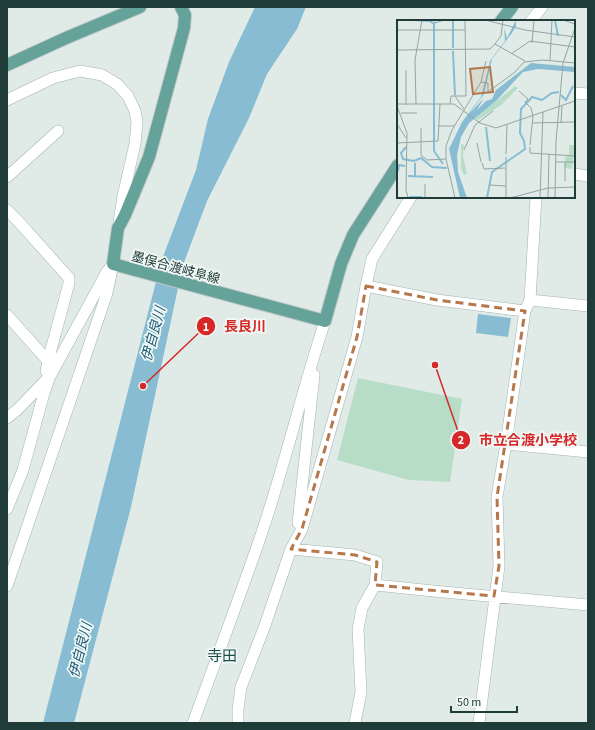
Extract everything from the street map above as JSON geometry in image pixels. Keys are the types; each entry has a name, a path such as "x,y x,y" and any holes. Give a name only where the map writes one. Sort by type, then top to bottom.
{"main road":[{"path":"7,65 140,7"},
{"name":"墨俣合渡岐阜線","path":"181,7 185,15 184,28 149,157 125,215 118,228 113,264 320,320"},
{"path":"502,20 512,7"},
{"path":"320,320 353,234 396,170"}],"street":[{"path":"530,20 535,7"},
{"path":"531,20 542,7"},
{"path":"7,100 54,78 80,71 102,75 117,84 128,96 135,111 137,122 135,144 123,196 118,228"},
{"path":"575,93 588,94"},
{"path":"7,177 58,131"},
{"path":"575,174 588,176"},
{"path":"231,723 233,709 241,687 294,544 302,529 358,337 372,259 409,198"},
{"path":"479,723 499,566 497,497 525,311 530,300 536,198"},
{"path":"7,210 69,278 69,283 46,371 50,376"},
{"path":"7,508 23,470 50,376 106,273 113,264"},
{"path":"7,586 107,294 113,264"},
{"path":"366,286 437,300 525,311"},
{"path":"530,300 588,306"},
{"path":"7,314 48,361"},
{"path":"193,723 259,541 286,455 312,361 320,320"},
{"path":"294,544 314,377 312,361"},
{"path":"7,418 18,409 50,376"},
{"path":"506,444 588,452"},
{"path":"294,544 355,555 377,562 375,585 362,608 358,629 361,692 355,723"},
{"path":"375,585 588,605"},
{"path":"238,723 241,687"},
{"path":"199,723 201,701"}],"highlighted area":[{"path":"366,286 437,300 525,311 497,497 499,566 494,596 375,585 377,562 355,555 291,549 302,529 357,337"}],"green space":[{"path":"358,378 462,399 450,482 409,480 337,460"}],"water":[{"name":"伊自良川","path":"255,7 306,7 297,29 267,74 249,118 207,201 183,265 131,507 74,723 43,723 161,262 196,170 208,119 229,62"},
{"path":"478,314 511,318 508,337 476,333"}],"place":[{"name":"市立合渡小学校","path":"435,365"},
{"name":"長良川","path":"143,386"}],"district":[{"name":"寺田","path":"222,656"}]}
